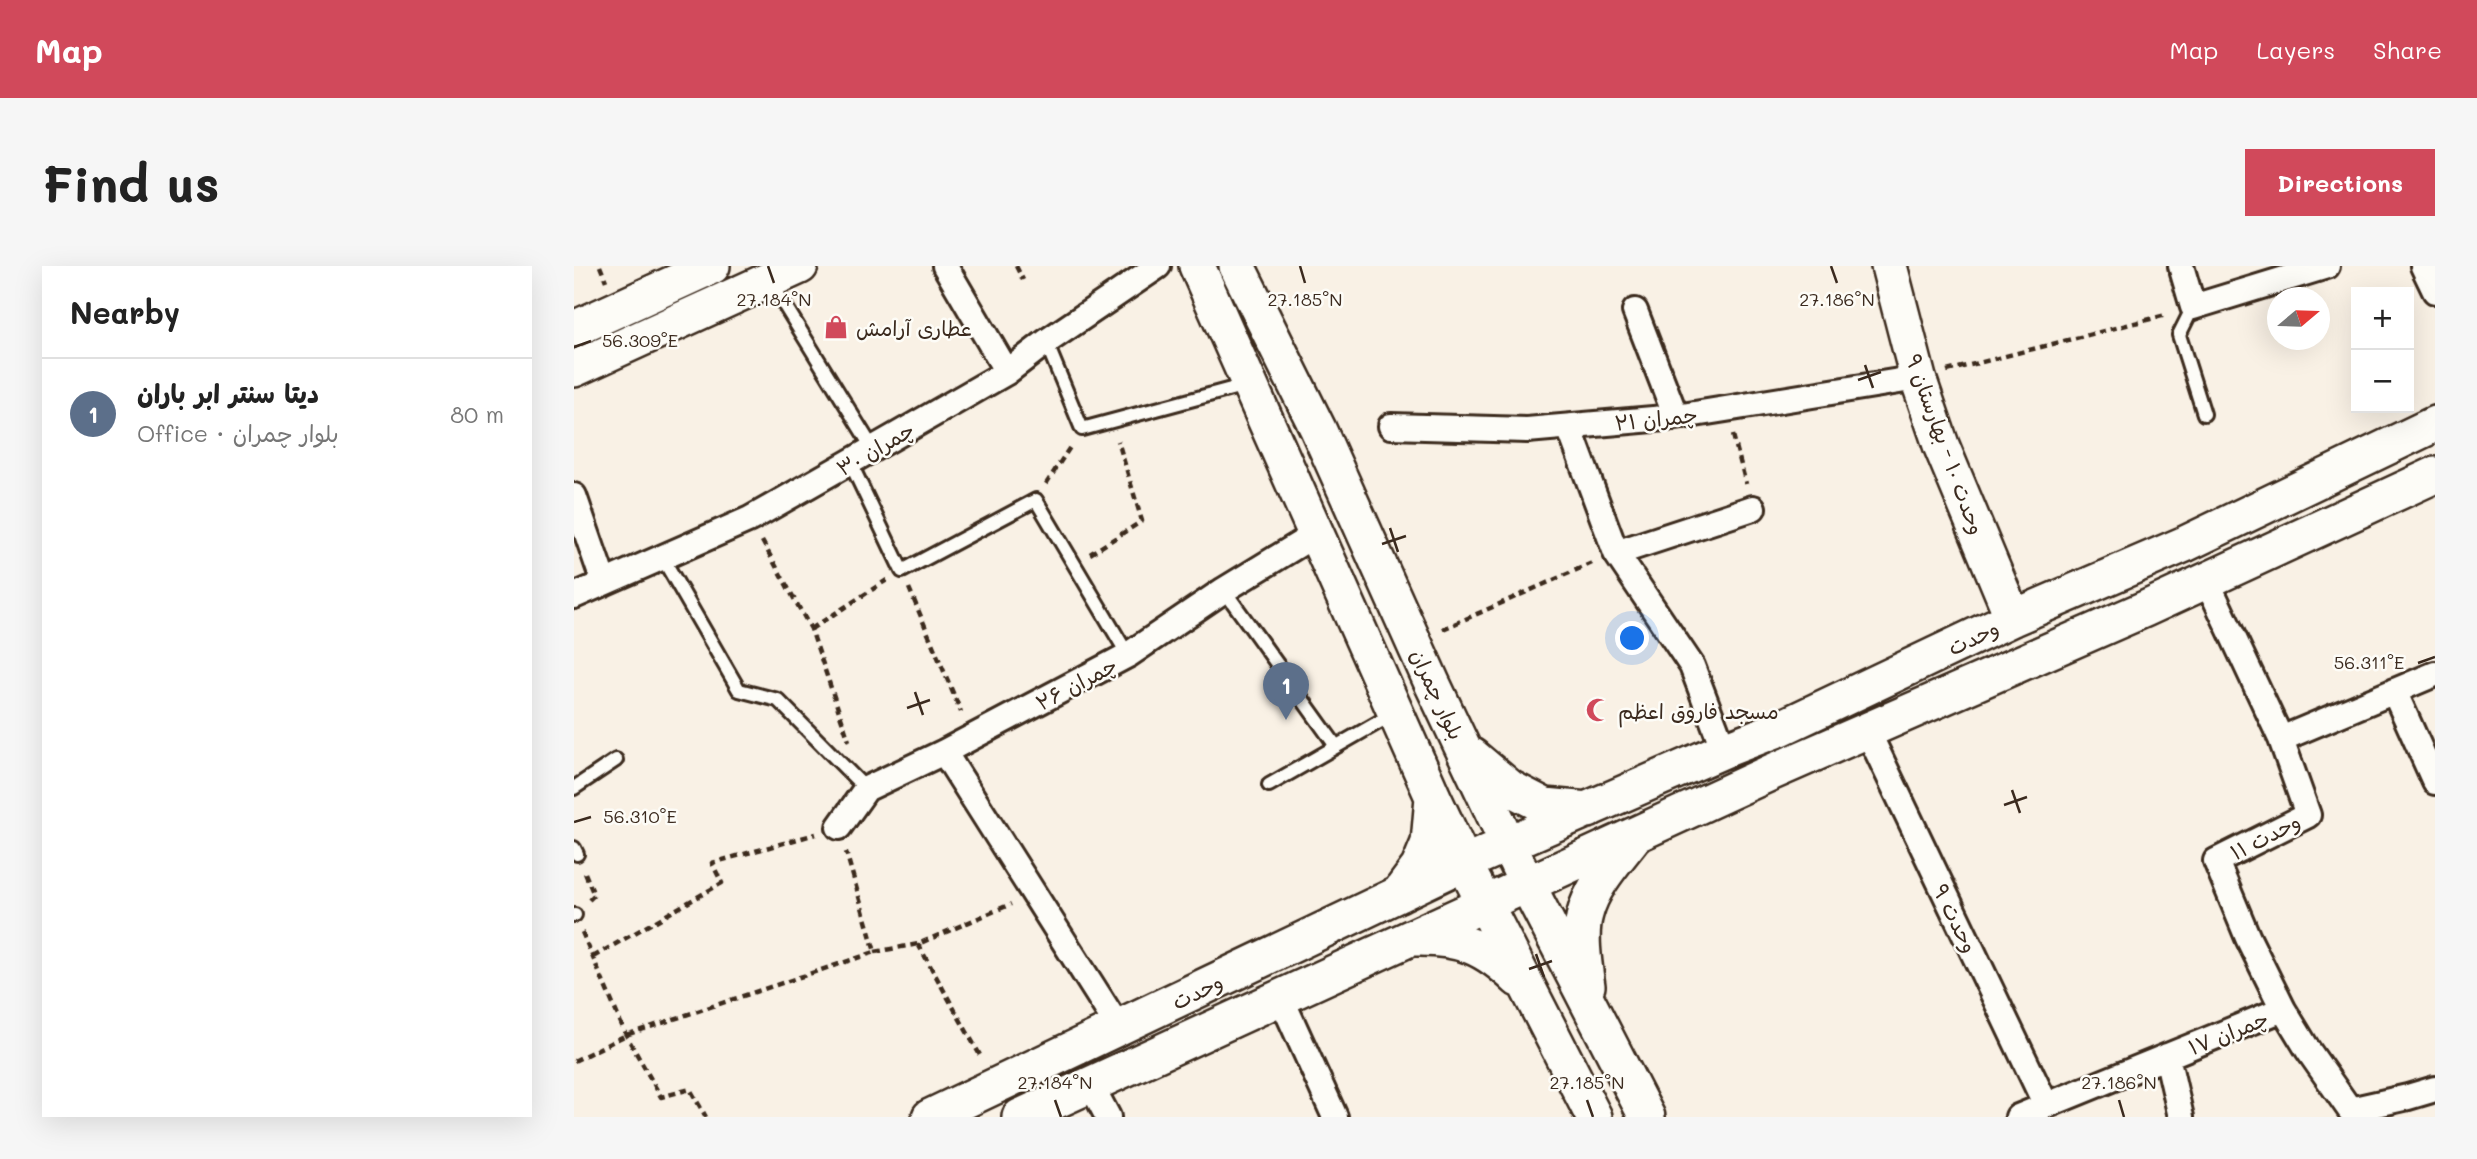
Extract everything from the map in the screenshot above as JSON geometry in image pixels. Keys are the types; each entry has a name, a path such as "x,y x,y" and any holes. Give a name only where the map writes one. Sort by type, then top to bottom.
{"street":[{"path":"574,328 712,266"},
{"path":"944,266 1007,372"},
{"name":"چمران ۳۰","path":"574,596 750,519 1007,372 1157,266"},
{"path":"1197,266 1433,797 1594,1117"},
{"name":"بلوار چمران","path":"1237,266 1318,429 1413,642 1527,884 1647,1117"},
{"name":"وحدت ۱۰ - بهارستان ۹","path":"1889,266 1919,378 1941,445 2013,618"},
{"path":"2181,266 2193,307 2327,266"},
{"path":"2423,266 2435,291"},
{"path":"574,369 787,271"},
{"path":"1634,311 1676,417"},
{"name":"چمران ۲۱","path":"1391,426 1527,430 1676,417 1727,411 1919,378"},
{"name":"وحدت","path":"930,1117 1464,863 1724,750 1782,728 2013,618 2185,544 2435,424"},
{"path":"1569,426 1616,553 1692,666 1724,750"},
{"name":"وحدت","path":"1020,1117 1634,835 2207,581 2435,475"},
{"path":"574,496 604,583"},
{"path":"1616,553 1753,508"},
{"name":"چمران ۲۶","path":"839,827 866,789 972,738 1128,655 1224,590 1316,534"},
{"name":"وحدت ۱۱","path":"2207,581 2281,739 2308,816 2216,861 2248,938 2283,1009"},
{"path":"1947,649 1966,688"},
{"path":"2281,739 2435,674"},
{"path":"2394,691 2435,782"},
{"path":"1850,695 1867,730"},
{"name":"وحدت ۹","path":"1867,730 2046,1105"},
{"path":"1463,747 1510,788 1545,806 1588,810"},
{"path":"944,752 1119,1028"},
{"path":"1399,894 1419,867 1429,843 1433,797"},
{"path":"1590,1006 1583,961 1584,914 1603,877 1634,835"},
{"path":"1411,938 1445,937 1471,946 1498,960 1527,988"},
{"path":"1281,998 1335,1117"},
{"name":"چمران ۱۷","path":"2018,1117 2283,1009 2350,1110 2411,1107 2435,1088"},
{"path":"2167,1056 2181,1117"},
{"path":"1091,1085 1108,1117"}],"lane":[{"path":"787,271 873,449"},
{"path":"2193,307 2179,335 2204,414"},
{"path":"1046,342 1082,429 1249,384"},
{"path":"850,462 902,570 1036,500 1128,655"},
{"path":"662,557 739,690 778,700 866,789"},
{"path":"1224,590 1336,746"},
{"path":"1269,785 1395,713"},
{"path":"574,788 616,760"}],"path":[{"path":"1016,266 1023,280"},
{"path":"1919,378 2193,307"},
{"path":"1727,411 1753,508"},
{"path":"1074,564 1142,521 1112,420"},
{"path":"1036,500 1082,429"},
{"path":"750,519 811,629 866,789"},
{"path":"1413,642 1616,553"},
{"path":"811,629 902,570 972,738"},
{"path":"593,957 722,883 712,863 777,847 839,827 876,953"},
{"path":"576,851 594,895 574,915 626,1035 661,1097 690,1089 706,1117"},
{"path":"574,1061 626,1035 876,953 918,944 1034,894"},
{"path":"918,944 997,1085"}],"place":[{"name":"عطاری آرامش","path":"836,327"},
{"name":"مسجد فاروق اعظم","path":"1598,710"},
{"name":"دیتا سنتر ابر باران","path":"1286,720"}]}
